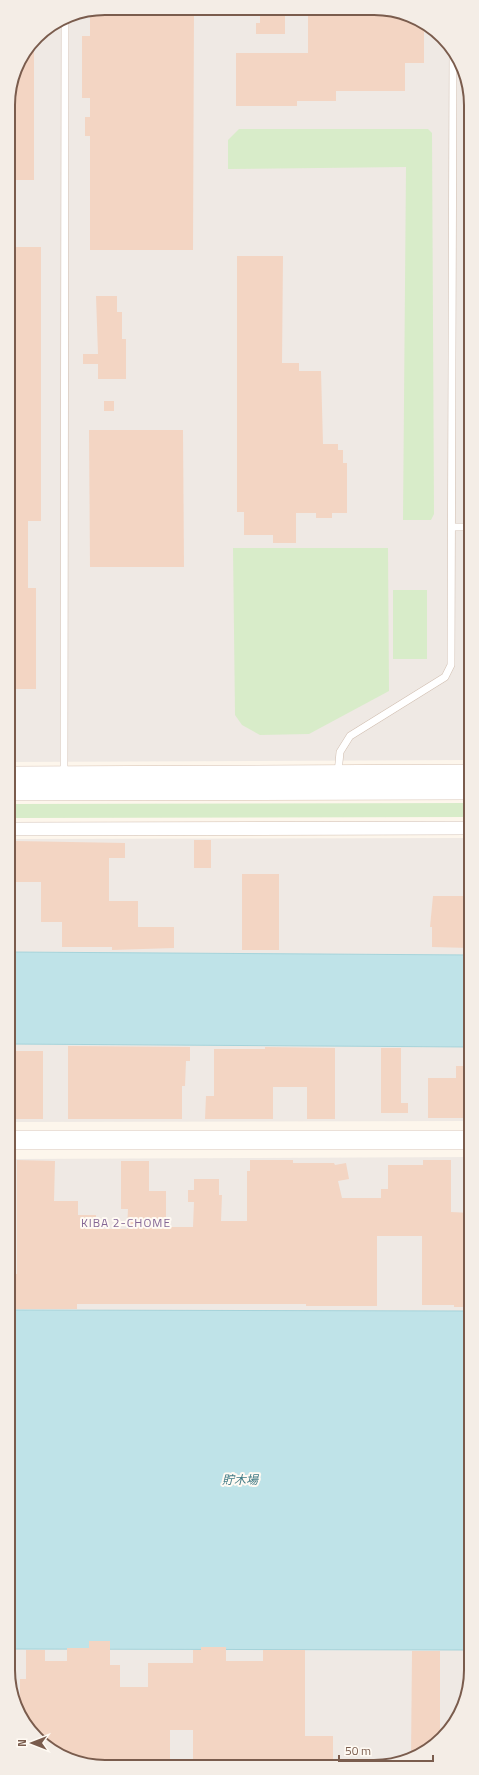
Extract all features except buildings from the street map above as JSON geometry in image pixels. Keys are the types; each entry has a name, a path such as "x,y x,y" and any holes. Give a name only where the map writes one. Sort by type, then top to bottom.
{"street":[{"path":"15,790 64,784 337,782 464,774"},
{"path":"15,777 64,784"},
{"path":"337,782 464,790"},
{"path":"15,829 464,828"},
{"path":"15,1140 464,1140"}],"lane":[{"path":"64,784 65,25"},
{"path":"337,782 340,752 350,736 445,676 451,665 453,62"},
{"path":"452,527 464,527"}],"shaded area":[{"path":"105,15 380,15 403,20 419,27 438,41 455,65 461,82 464,105 464,760 15,762 15,99 18,82 27,60 37,46 46,37 60,27 82,18"},
{"path":"464,838 464,955 15,952 15,839"},
{"path":"15,1044 464,1047 464,1121 15,1122"},
{"path":"464,1157 464,1311 15,1310 15,1159"},
{"path":"15,1649 464,1650 464,1676 461,1693 452,1715 438,1734 414,1751 397,1757 374,1760 99,1760 87,1758 70,1753 52,1742 52,1723 32,1723 24,1710 18,1693 15,1670"}],"green space":[{"path":"239,129 428,129 432,133 434,514 431,520 403,520 406,167 228,169 228,140"},
{"path":"233,548 388,548 389,691 309,734 260,735 242,725 235,715"},
{"path":"393,590 427,590 427,659 393,659"},
{"path":"464,803 464,817 15,818 15,804"}],"water":[{"path":"15,952 464,955 464,1047 15,1044"},
{"name":"貯木場","path":"15,1310 464,1311 464,1650 15,1649"}],"district":[{"name":"KIBA 2-CHOME","path":"126,1223"}]}
